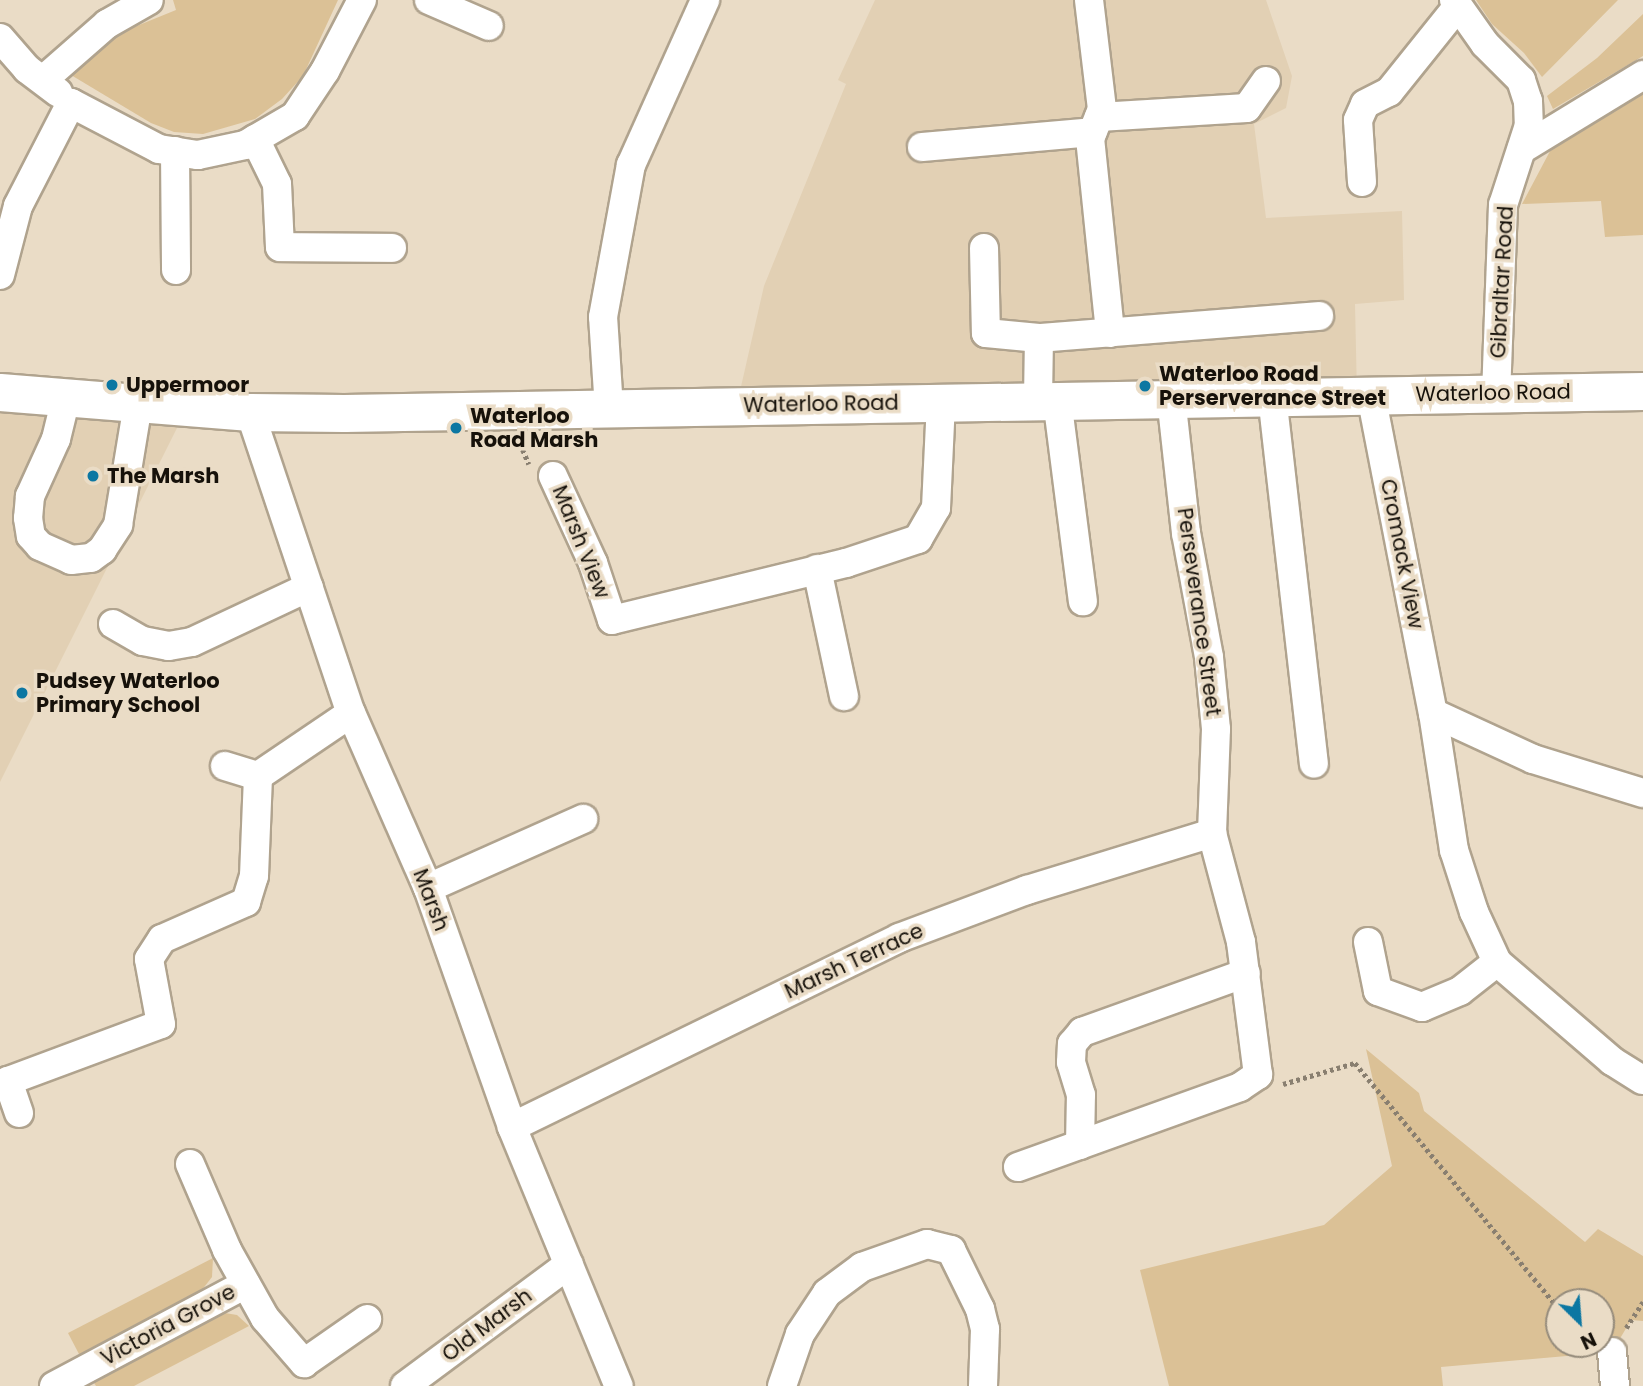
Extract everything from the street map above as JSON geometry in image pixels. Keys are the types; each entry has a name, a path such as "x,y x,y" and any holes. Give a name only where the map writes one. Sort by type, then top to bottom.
{"main road":[{"name":"Waterloo Road","path":"0,392 250,412 609,409 1171,397 1643,391"}],"street":[{"path":"43,80 107,24 149,0"},
{"path":"0,38 71,103 117,131 175,151 198,155 255,139 295,116 325,71 362,0"},
{"path":"429,0 489,26"},
{"path":"609,409 603,317 631,165 705,0"},
{"path":"1089,0 1102,109 1096,124 1110,333"},
{"path":"1362,182 1358,120 1365,104 1389,92 1456,3"},
{"name":"Gibraltar Road","path":"1456,3 1485,44 1521,80 1528,100 1529,125 1503,205 1496,392"},
{"path":"1522,149 1643,75"},
{"path":"922,147 1096,124 1247,108 1266,81"},
{"path":"0,275 18,206 71,103"},
{"path":"255,139 277,184 280,247 393,248"},
{"path":"175,151 176,270"},
{"path":"984,248 986,333 1039,338 1319,316"},
{"path":"1039,338 1083,601"},
{"path":"1272,396 1314,764"},
{"name":"Cromack View","path":"1371,396 1433,713 1454,850 1474,912 1497,962"},
{"name":"Perseverance Street","path":"1171,397 1186,533 1209,657 1216,729 1212,833 1246,973 1258,1075"},
{"path":"66,398 56,439 30,496 28,518 31,536 40,546 71,560 90,558 103,550 118,525 138,404"},
{"name":"Marsh View","path":"553,476 593,563 611,620 817,569 918,539 936,509 941,402"},
{"name":"Marsh","path":"250,412 351,713 428,888 512,1127 619,1386"},
{"path":"817,569 844,696"},
{"path":"113,624 143,641 169,646 192,642 309,587"},
{"path":"258,776 351,713"},
{"path":"1433,713 1533,759 1643,793"},
{"path":"225,766 258,776"},
{"path":"19,1113 8,1081 161,1024 149,959 162,939 246,902 254,876 258,776"},
{"path":"428,888 583,819"},
{"name":"Marsh Terrace","path":"512,1127 899,938 1027,890 1212,833"},
{"path":"1368,942 1378,991 1422,1007 1460,991 1497,962 1612,1061 1643,1080"},
{"path":"1080,1145 1081,1095 1071,1062 1072,1044 1082,1032 1246,973"},
{"path":"1018,1167 1240,1087 1258,1075"},
{"path":"190,1164 246,1284 265,1318 304,1363 367,1319"},
{"path":"782,1386 800,1334 827,1293 862,1268 927,1244 951,1250 980,1309 985,1341 983,1386"},
{"name":"Old Marsh","path":"405,1386 569,1264"},
{"name":"Victoria Grove","path":"54,1386 246,1284"},
{"path":"1613,1358 1615,1386"}],"path":[{"name":"Marsh View","path":"507,410 537,484 553,476"},
{"path":"1258,1075 1287,1085 1355,1063 1545,1292"}],"shaded area":[{"path":"173,0 338,0 303,76 282,99 255,119 203,134 174,132 151,123 71,75 117,34 176,10"},
{"path":"875,0 1266,0 1292,76 1286,108 1254,124 1266,218 1402,211 1404,300 1355,304 1357,395 737,404 764,286 846,84 838,80"},
{"path":"1476,0 1618,0 1542,77 1524,53 1492,24"},
{"path":"1643,14 1643,56 1553,109 1547,96 1597,58"},
{"path":"1643,75 1643,235 1605,237 1601,201 1522,204 1567,119"},
{"path":"0,392 187,408 0,782"},
{"path":"1366,1049 1419,1093 1424,1111 1585,1242 1598,1229 1643,1256 1643,1321 1631,1320 1615,1347 1615,1288 1545,1288 1545,1358 1441,1367 1443,1386 1169,1386 1140,1270 1324,1225 1392,1166"},
{"path":"213,1258 212,1277 198,1295 80,1356 68,1333"},
{"path":"225,1313 237,1315 249,1326 134,1386 96,1386 91,1378"}],"place":[{"name":"Uppermoor","path":"112,385"},
{"name":"Waterloo Road Perserverance Street","path":"1145,386"},
{"name":"Waterloo Road Marsh","path":"456,428"},
{"name":"The Marsh","path":"93,476"},
{"name":"Pudsey Waterloo Primary School","path":"22,693"}]}
